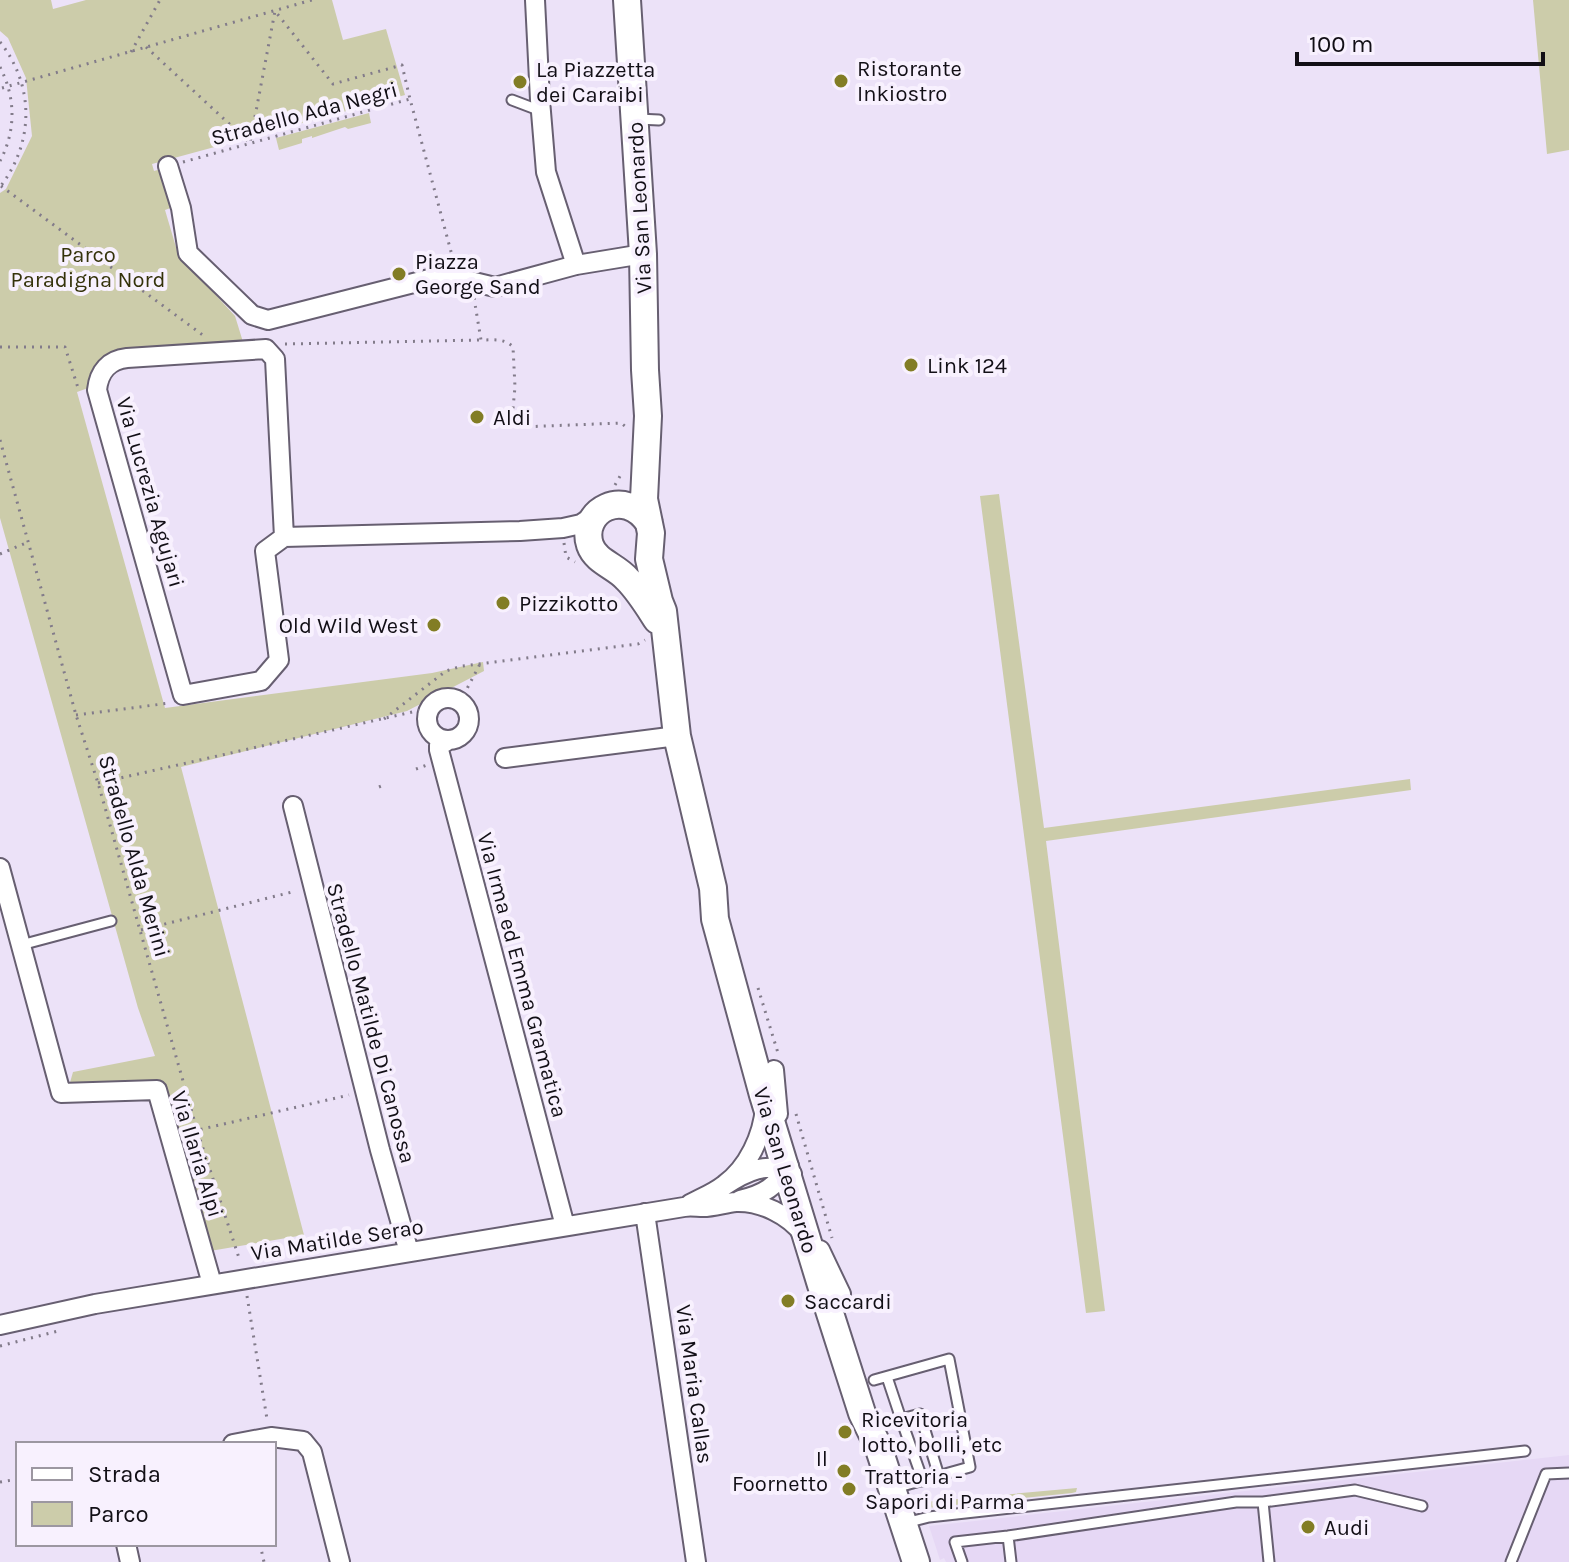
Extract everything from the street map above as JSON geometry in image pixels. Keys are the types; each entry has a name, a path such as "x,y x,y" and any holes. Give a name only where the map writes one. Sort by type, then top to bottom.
{"main road":[{"name":"Via San Leonardo","path":"627,0 647,120 643,254 648,416 644,499 649,559 663,611 677,736 712,883 715,919 763,1095 786,1171 820,1242 862,1413 880,1451"},
{"name":"Via San Leonardo","path":"602,510 634,471 648,416"},
{"path":"601,558 617,566 627,565 645,553 649,534 636,508 616,504 602,510 593,519 589,537 601,558 625,576 664,629"},
{"name":"Via San Leonardo","path":"712,883 777,1065 872,1409 880,1451 916,1562"}],"street":[{"path":"535,0 546,172 576,265"},
{"path":"168,166 181,208 188,253 252,315 268,320 445,275 495,287 576,265 643,254"},
{"name":"Via Lucrezia Agujari","path":"183,695 97,390 102,372 109,364 117,359 266,349 275,359 284,537"},
{"path":"183,695 261,681 279,660 265,551 284,537 563,528 581,524 602,510"},
{"path":"520,531 563,538 601,558"},
{"path":"442,699 460,702 467,709 469,724 464,734 447,741 438,739 428,728 426,718 430,708 442,699"},
{"path":"505,758 677,736"},
{"name":"Via Irma ed Emma Gramatica","path":"447,741 439,746 439,750 565,1226"},
{"name":"Stradello Matilde Di Canossa","path":"293,806 364,1091 409,1252"},
{"name":"Via Ilaria Alpi","path":"0,868 61,1093 157,1090 212,1284"},
{"path":"777,1065 777,1108 791,1159 786,1171 798,1181 820,1252 841,1294"},
{"path":"727,1194 756,1143 765,1112 763,1095"},
{"name":"Via Matilde Serao","path":"0,1325 95,1304 212,1284 645,1213 705,1207 727,1194 749,1198 765,1192 786,1171"},
{"name":"Via Matilde Serao","path":"727,1194 774,1211 820,1242"},
{"name":"Via Maria Callas","path":"645,1213 696,1562"},
{"path":"244,1442 271,1437 303,1441 312,1452 340,1562"}],"lane":[{"path":"512,100 543,103"},
{"path":"21,945 111,921"},
{"path":"874,1380 949,1359 970,1467 892,1489"},
{"path":"887,1377 923,1481"},
{"path":"901,1419 920,1414 939,1476"},
{"path":"904,1523 929,1517 1525,1451"},
{"path":"1511,1562 1546,1474 1569,1473"},
{"path":"962,1562 955,1542 1236,1502 1263,1502 1355,1490 1422,1506"},
{"path":"1263,1502 1269,1562"},
{"path":"1008,1536 1011,1562"}],"path":[{"path":"131,52 160,0"},
{"path":"293,0 299,4"},
{"path":"2,88 312,0"},
{"path":"275,11 333,84 402,65 410,99"},
{"path":"250,143 275,11"},
{"path":"0,42 21,77 27,118 18,159 0,187"},
{"path":"146,47 250,143"},
{"path":"0,67 9,91 12,118 9,139 0,161"},
{"name":"Stradello Ada Negri","path":"168,166 410,99 459,278"},
{"path":"0,347 65,347 79,393 97,390"},
{"name":"Stradello Alda Merini","path":"0,440 76,715 197,1130 241,1266 271,1437"},
{"path":"0,554 28,542"},
{"path":"460,702 480,664"},
{"path":"76,715 174,702 183,695"},
{"path":"98,783 430,708"},
{"path":"416,769 421,767"},
{"path":"379,787 386,784"},
{"path":"141,930 312,887"},
{"path":"757,986 777,1065"},
{"path":"171,1137 364,1091"},
{"path":"793,1106 820,1242"}],"shaded area":[{"path":"1569,1455 1569,1562 946,1562 944,1558 940,1560 929,1526"}],"green space":[{"name":"Parco Paradigna Nord","path":"0,0 51,0 53,9 86,0 332,0 343,40 386,29 405,95 152,164 154,171 165,168 176,206 165,210 178,254 235,316 243,342 116,351 110,354 91,387 77,392 165,708 432,673 483,662 484,671 407,711 181,767 304,1235 210,1251 163,1083 69,1086 73,1072 155,1056 138,1008 0,518 0,193 6,189 32,136 26,78 8,38 0,31"},
{"path":"1533,0 1569,0 1569,150 1547,154"},
{"path":"369,113 371,123 312,136 302,139 302,143 279,150 276,138"},
{"path":"999,494 1044,828 1410,779 1411,790 1046,841 1105,1311 1086,1313 980,496"},
{"path":"1077,1488 1072,1493 926,1508 925,1502"}],"place":[{"name":"Ristorante Inkiostro","path":"841,81"},
{"name":"La Piazzetta dei Caraibi","path":"520,82"},
{"name":"Piazza George Sand","path":"399,274"},
{"name":"Link 124","path":"911,365"},
{"name":"Aldi","path":"477,417"},
{"name":"Pizzikotto","path":"503,603"},
{"name":"Old Wild West","path":"434,625"},
{"name":"Saccardi","path":"788,1301"},
{"name":"Ricevitoria lotto, bolli, etc","path":"845,1432"},
{"name":"Il Foornetto","path":"844,1471"},
{"name":"Trattoria - Sapori di Parma","path":"849,1489"},
{"name":"Audi","path":"1308,1527"}]}
